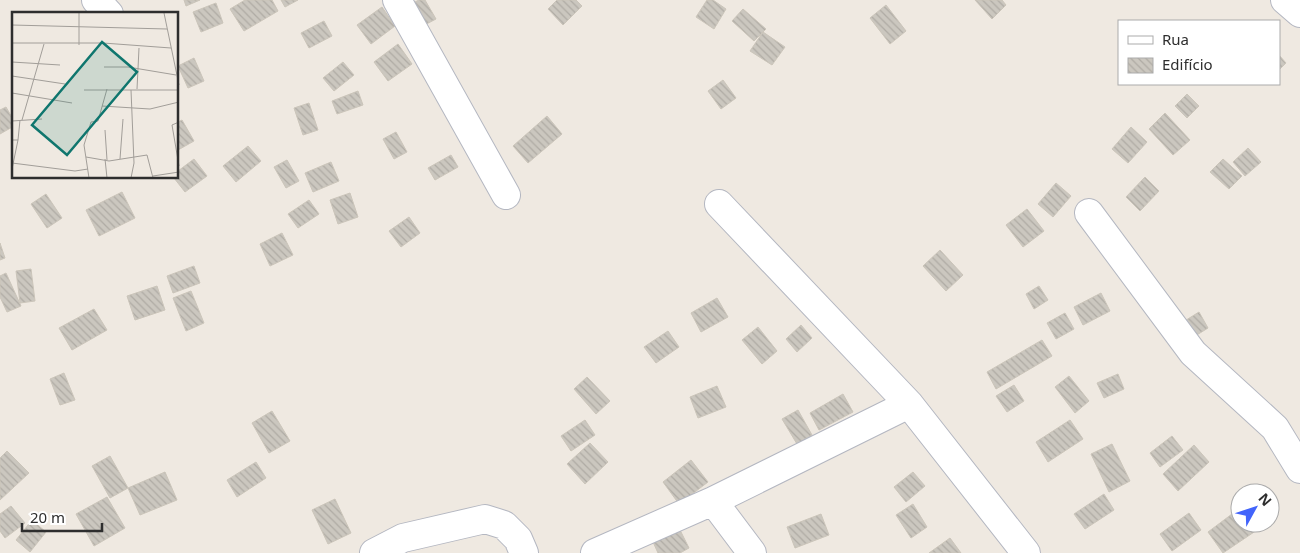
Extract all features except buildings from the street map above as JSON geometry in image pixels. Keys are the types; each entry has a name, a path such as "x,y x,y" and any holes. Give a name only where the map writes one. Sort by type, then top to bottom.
{"street":[{"path":"96,0 107,12"},
{"path":"397,0 506,195"},
{"path":"1285,0 1300,14"},
{"path":"719,204 910,404 1026,553"},
{"path":"1089,213 1193,353 1275,428 1300,469"},
{"path":"595,553 713,501 910,404"},
{"path":"713,501 752,553"},
{"path":"374,553 403,538 485,519 504,524 518,539 524,553"}]}
